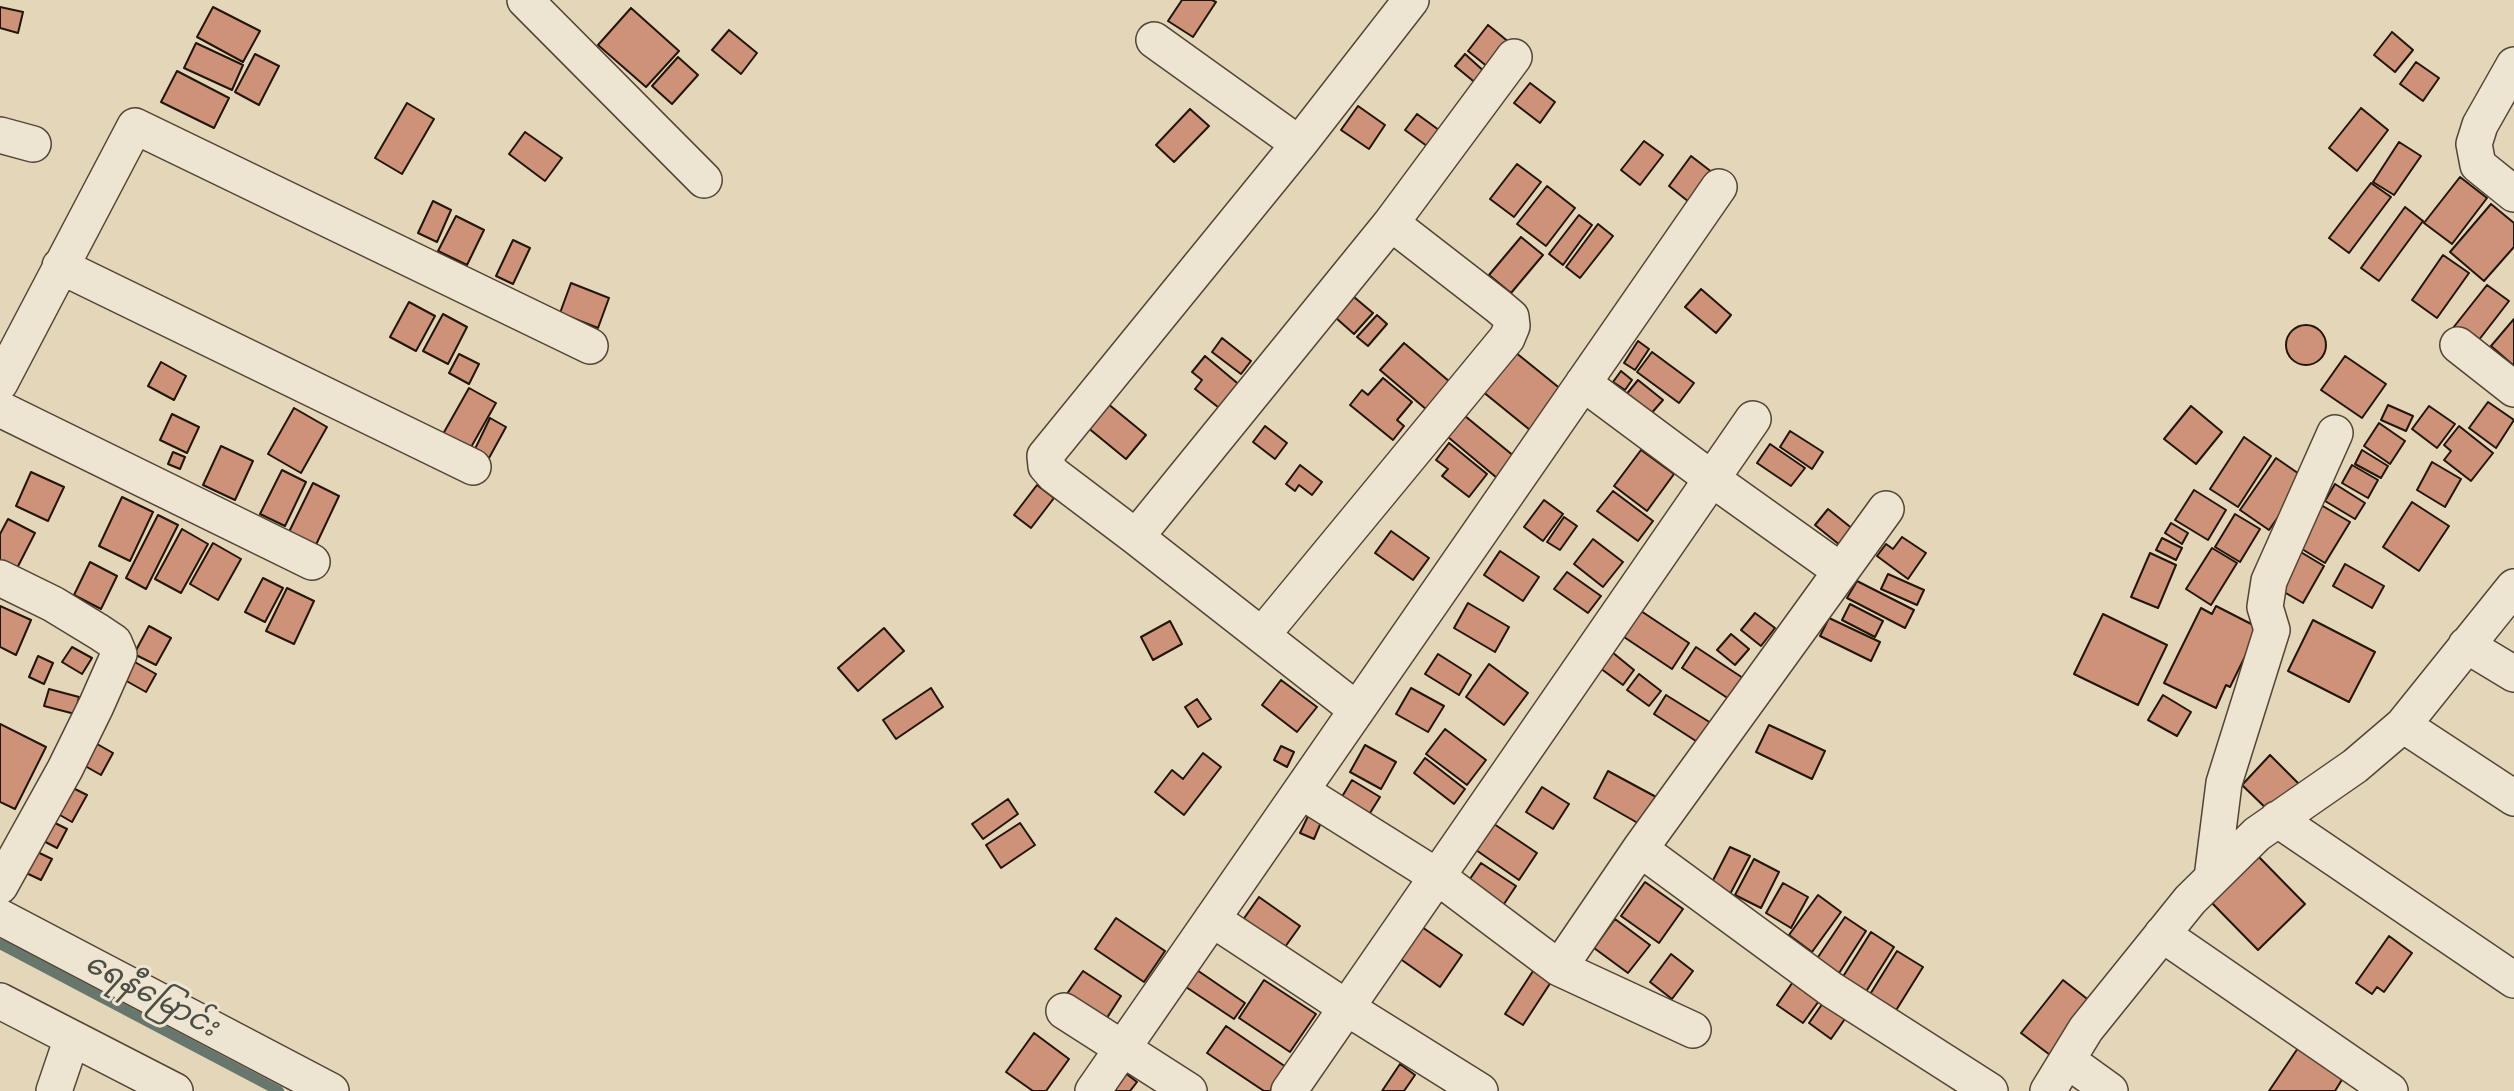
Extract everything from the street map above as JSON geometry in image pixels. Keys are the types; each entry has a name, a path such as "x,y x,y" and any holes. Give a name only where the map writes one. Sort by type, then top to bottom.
{"street":[{"path":"525,0 704,180"},
{"path":"1357,710 1054,475 1046,466 1045,456 1411,0"},
{"path":"1154,40 1298,144"},
{"path":"1136,537 1391,223 1514,57"},
{"path":"2514,65 2480,125 2474,144 2477,165 2514,194"},
{"path":"0,383 135,126 590,346"},
{"path":"1093,1091 1719,187"},
{"path":"1262,635 1507,338 1512,326 1511,317 1391,223"},
{"path":"60,266 473,467"},
{"path":"2458,345 2514,389"},
{"path":"1583,383 1841,571"},
{"path":"0,409 312,562"},
{"path":"1289,1091 1753,419"},
{"path":"2212,878 2224,783 2272,630 2265,607 2269,581 2335,433"},
{"path":"1559,968 1640,849 1886,509"},
{"path":"0,578 53,604 99,632 114,642 119,654 65,769 0,886"},
{"path":"2048,1091 2086,1029 2190,900 2257,834 2355,766 2403,725 2514,587"},
{"path":"2466,645 2514,674"},
{"path":"2403,725 2514,799"},
{"path":"1301,791 1438,877 1559,968 1693,1030"},
{"path":"2277,819 2514,980"},
{"path":"1640,849 1832,990 1990,1091"},
{"path":"0,917 331,1091"},
{"path":"1212,919 1479,1091"},
{"path":"2162,934 2390,1091"},
{"path":"0,1001 175,1091"},
{"path":"1065,1011 1189,1091"},
{"path":"54,1091 72,1038"},
{"path":"2067,1060 2110,1091"}],"building":[{"path":"1182,0 1216,2 1193,37 1168,21"},
{"path":"0,7 23,12 18,33 0,28"},
{"path":"213,7 260,31 243,62 197,37"},
{"path":"631,8 679,51 646,87 598,45"},
{"path":"1488,25 1510,43 1489,68 1468,51"},
{"path":"729,30 757,53 741,74 712,50"},
{"path":"2392,32 2413,50 2395,72 2374,55"},
{"path":"196,43 243,65 232,90 184,68"},
{"path":"255,54 279,66 259,105 235,92"},
{"path":"1465,54 1487,74 1478,85 1455,66"},
{"path":"678,57 698,75 672,104 652,86"},
{"path":"2416,62 2439,78 2423,101 2400,84"},
{"path":"177,71 229,98 214,128 161,102"},
{"path":"1530,83 1555,102 1540,123 1514,103"},
{"path":"407,103 434,119 402,174 375,158"},
{"path":"1358,106 1385,125 1369,149 1341,130"},
{"path":"2361,108 2388,130 2357,171 2329,148"},
{"path":"1190,109 1209,126 1174,162 1156,145"},
{"path":"1417,114 1443,133 1431,149 1405,130"},
{"path":"525,132 562,158 545,181 509,154"},
{"path":"1644,141 1663,155 1640,185 1621,170"},
{"path":"2399,142 2421,156 2394,195 2373,182"},
{"path":"1691,156 1717,176 1694,206 1669,186"},
{"path":"1517,164 1541,182 1514,217 1490,199"},
{"path":"2460,177 2487,198 2452,244 2424,223"},
{"path":"2371,183 2391,197 2349,253 2329,238"},
{"path":"1547,186 1575,208 1546,246 1517,224"},
{"path":"433,201 451,210 437,242 418,233"},
{"path":"2491,204 2514,223 2514,247 2484,281 2450,252"},
{"path":"2405,207 2423,221 2379,281 2361,268"},
{"path":"1579,215 1592,225 1563,265 1549,254"},
{"path":"456,216 484,230 467,265 438,251"},
{"path":"1598,224 1613,236 1580,278 1566,267"},
{"path":"1521,237 1543,255 1511,293 1489,275"},
{"path":"513,240 530,248 513,284 496,276"},
{"path":"2443,255 2469,273 2437,318 2412,300"},
{"path":"571,283 609,298 598,328 560,313"},
{"path":"2487,285 2509,301 2475,345 2453,328"},
{"path":"1701,289 1731,315 1716,333 1685,307"},
{"path":"1354,297 1373,313 1354,334 1336,318"},
{"path":"409,302 435,316 416,351 390,337"},
{"path":"443,314 467,327 448,364 423,351"},
{"path":"1377,315 1387,324 1368,346 1357,337"},
{"path":"2514,319 2514,364 2513,365 2491,346"},
{"path":"2306,325 2320,331 2326,345 2320,359 2306,365 2292,359 2286,345 2292,331"},
{"path":"1222,338 1251,361 1241,374 1212,352"},
{"path":"1638,341 1649,349 1635,370 1624,363"},
{"path":"1404,343 1450,382 1427,410 1380,370"},
{"path":"1515,352 1562,390 1530,430 1482,391"},
{"path":"1652,352 1694,383 1679,403 1637,372"},
{"path":"459,354 479,364 469,384 449,373"},
{"path":"1205,356 1242,387 1223,411 1195,389 1202,380 1192,372"},
{"path":"2345,356 2386,384 2362,418 2321,390"},
{"path":"161,362 186,376 174,400 148,386"},
{"path":"1621,371 1632,380 1625,390 1613,382"},
{"path":"1383,378 1412,402 1397,420 1404,426 1393,440 1350,405 1362,390 1368,395"},
{"path":"1638,380 1663,400 1649,416 1625,396"},
{"path":"469,388 496,403 470,449 443,434"},
{"path":"2488,402 2514,420 2496,448 2469,428"},
{"path":"1107,403 1146,435 1126,459 1087,427"},
{"path":"2388,405 2413,416 2406,431 2381,420"},
{"path":"2191,406 2222,432 2196,464 2164,439"},
{"path":"2429,406 2455,424 2437,448 2412,429"},
{"path":"294,408 327,427 301,473 268,454"},
{"path":"172,414 199,427 187,453 160,440"},
{"path":"1465,416 1515,457 1497,478 1448,437"},
{"path":"490,418 506,427 489,458 474,451"},
{"path":"2379,423 2405,441 2390,464 2364,446"},
{"path":"1265,426 1287,443 1275,459 1253,442"},
{"path":"2459,426 2493,453 2471,481 2444,460 2451,451 2444,445"},
{"path":"1790,431 1823,452 1812,469 1780,447"},
{"path":"2244,437 2271,456 2238,507 2210,489"},
{"path":"1449,443 1487,474 1469,497 1442,476 1448,469 1436,460"},
{"path":"1770,444 1805,468 1791,486 1757,463"},
{"path":"221,446 253,461 235,500 203,485"},
{"path":"1641,450 1674,474 1647,511 1614,486"},
{"path":"2362,450 2388,466 2381,478 2355,464"},
{"path":"173,452 185,457 180,469 168,464"},
{"path":"2276,458 2305,478 2269,530 2240,510"},
{"path":"2432,462 2461,479 2445,507 2417,490"},
{"path":"1300,465 1322,482 1312,495 1299,485 1295,491 1286,484"},
{"path":"2352,465 2378,480 2368,498 2342,483"},
{"path":"282,470 306,482 285,526 260,514"},
{"path":"31,472 64,487 48,521 16,506"},
{"path":"313,483 339,496 314,549 287,536"},
{"path":"2335,484 2365,503 2355,519 2325,501"},
{"path":"1037,485 1054,498 1031,528 1014,515"},
{"path":"2194,490 2226,510 2208,540 2175,520"},
{"path":"1613,491 1653,521 1638,541 1597,511"},
{"path":"122,497 153,512 130,561 99,546"},
{"path":"1544,500 1563,514 1543,541 1524,527"},
{"path":"2412,502 2449,526 2419,571 2383,547"},
{"path":"2321,505 2350,522 2325,563 2297,546"},
{"path":"1828,509 1859,534 1846,550 1815,525"},
{"path":"2235,514 2260,529 2240,562 2215,547"},
{"path":"158,515 178,525 146,589 126,578"},
{"path":"1564,517 1577,526 1560,550 1547,542"},
{"path":"8,519 35,533 13,576 0,569 0,534"},
{"path":"2171,523 2188,533 2182,544 2165,533"},
{"path":"182,529 208,544 181,593 155,579"},
{"path":"1391,531 1429,558 1413,580 1375,553"},
{"path":"1902,537 1926,553 1908,579 1877,556 1886,544 1893,549"},
{"path":"2162,538 2182,548 2176,560 2156,550"},
{"path":"1593,539 1623,562 1603,587 1574,564"},
{"path":"213,543 241,559 218,600 190,584"},
{"path":"2212,548 2237,563 2211,605 2186,589"},
{"path":"1500,551 1539,577 1523,601 1484,575"},
{"path":"2299,551 2324,566 2303,603 2277,588"},
{"path":"2150,553 2176,565 2158,608 2131,597"},
{"path":"90,562 117,576 101,609 74,595"},
{"path":"2345,564 2384,586 2372,608 2333,586"},
{"path":"1567,572 1601,596 1588,613 1554,589"},
{"path":"1888,574 1924,590 1917,605 1881,589"},
{"path":"263,578 283,588 265,622 245,612"},
{"path":"1857,581 1914,610 1905,628 1847,598"},
{"path":"287,588 314,601 294,644 266,631"},
{"path":"1468,603 1509,627 1495,652 1454,628"},
{"path":"1850,604 1883,621 1875,637 1842,620"},
{"path":"0,606 31,620 16,655 0,647"},
{"path":"2216,606 2259,628 2230,687 2226,685 2216,708 2164,683 2201,608 2212,614"},
{"path":"1641,611 1689,643 1672,669 1624,637"},
{"path":"1755,613 1775,628 1761,646 1741,630"},
{"path":"2103,614 2167,645 2138,705 2074,674"},
{"path":"1829,618 1880,642 1871,661 1820,636"},
{"path":"2313,620 2375,652 2349,702 2288,671"},
{"path":"1170,621 1182,644 1153,660 1141,637"},
{"path":"149,626 171,638 156,665 134,654"},
{"path":"884,628 904,651 858,691 838,668"},
{"path":"1731,634 1749,649 1735,665 1717,650"},
{"path":"72,647 92,658 82,674 62,662"},
{"path":"1696,647 1743,678 1729,699 1682,668"},
{"path":"1612,652 1634,670 1623,685 1600,668"},
{"path":"1438,654 1471,675 1459,695 1425,674"},
{"path":"38,656 53,663 44,684 29,677"},
{"path":"133,661 156,674 146,692 123,679"},
{"path":"1489,664 1528,693 1504,725 1466,697"},
{"path":"1639,674 1661,691 1649,706 1627,690"},
{"path":"1281,680 1317,707 1297,732 1262,705"},
{"path":"931,688 943,707 896,739 883,720"},
{"path":"1411,688 1444,706 1428,732 1396,714"},
{"path":"49,689 79,697 75,714 44,706"},
{"path":"1666,695 1711,723 1699,743 1654,714"},
{"path":"2163,695 2191,712 2177,736 2148,720"},
{"path":"1197,699 1211,719 1198,727 1185,707"},
{"path":"0,724 46,747 15,809 0,802"},
{"path":"1769,725 1825,751 1812,779 1756,752"},
{"path":"1445,729 1486,760 1467,785 1426,754"},
{"path":"90,740 113,753 101,775 78,762"},
{"path":"1365,745 1396,762 1381,789 1350,772"},
{"path":"1281,746 1294,752 1287,767 1274,760"},
{"path":"1203,753 1221,767 1184,815 1155,792 1172,770 1183,779"},
{"path":"2270,755 2301,786 2273,815 2242,785"},
{"path":"1425,758 1465,789 1454,804 1414,773"},
{"path":"1608,771 1658,798 1643,826 1594,798"},
{"path":"1352,780 1380,797 1365,821 1337,805"},
{"path":"67,785 87,795 72,822 53,811"},
{"path":"1542,787 1569,804 1553,829 1526,812"},
{"path":"1008,799 1018,814 983,839 972,824"},
{"path":"1309,814 1322,820 1314,839 1300,833"},
{"path":"47,819 67,829 57,848 36,837"},
{"path":"1020,823 1035,845 1001,868 986,845"},
{"path":"1494,824 1537,853 1519,880 1476,850"},
{"path":"1730,847 1750,856 1728,898 1709,888"},
{"path":"31,849 52,859 41,880 20,870"},
{"path":"2255,853 2305,904 2258,950 2208,899"},
{"path":"1754,859 1779,872 1761,908 1735,895"},
{"path":"1481,863 1516,886 1500,910 1465,886"},
{"path":"1645,882 1683,909 1659,943 1621,916"},
{"path":"1783,883 1808,897 1791,928 1766,913"},
{"path":"1818,895 1841,912 1812,952 1789,935"},
{"path":"1259,897 1300,926 1280,954 1240,924"},
{"path":"1845,917 1866,931 1834,981 1812,966"},
{"path":"1116,918 1165,951 1144,982 1095,949"},
{"path":"1615,919 1650,945 1628,973 1594,948"},
{"path":"1422,927 1462,955 1440,987 1399,958"},
{"path":"1871,932 1894,947 1862,998 1839,983"},
{"path":"2389,936 2412,953 2384,992 2377,987 2372,994 2356,983"},
{"path":"1897,951 1923,967 1890,1020 1864,1004"},
{"path":"1671,954 1693,971 1672,999 1650,982"},
{"path":"1194,968 1245,1003 1234,1019 1183,985"},
{"path":"1535,968 1553,979 1523,1025 1505,1014"},
{"path":"1083,971 1121,996 1103,1024 1064,998"},
{"path":"1797,976 1824,994 1803,1023 1777,1005"},
{"path":"1264,980 1316,1014 1290,1052 1239,1018"},
{"path":"2063,980 2095,1005 2054,1058 2021,1033"},
{"path":"1825,1000 1847,1016 1831,1039 1809,1023"},
{"path":"1226,1026 1286,1067 1270,1091 1264,1091 1207,1053"},
{"path":"1034,1033 1069,1059 1046,1091 1033,1091 1006,1072"},
{"path":"2298,1048 2343,1078 2335,1091 2269,1091"},
{"path":"1400,1064 1415,1075 1404,1091 1382,1091"},
{"path":"1119,1068 1137,1082 1130,1091 1103,1091"}],"waterway":[{"name":"ရေနီမြောင်း","path":"0,944 279,1091"}]}
